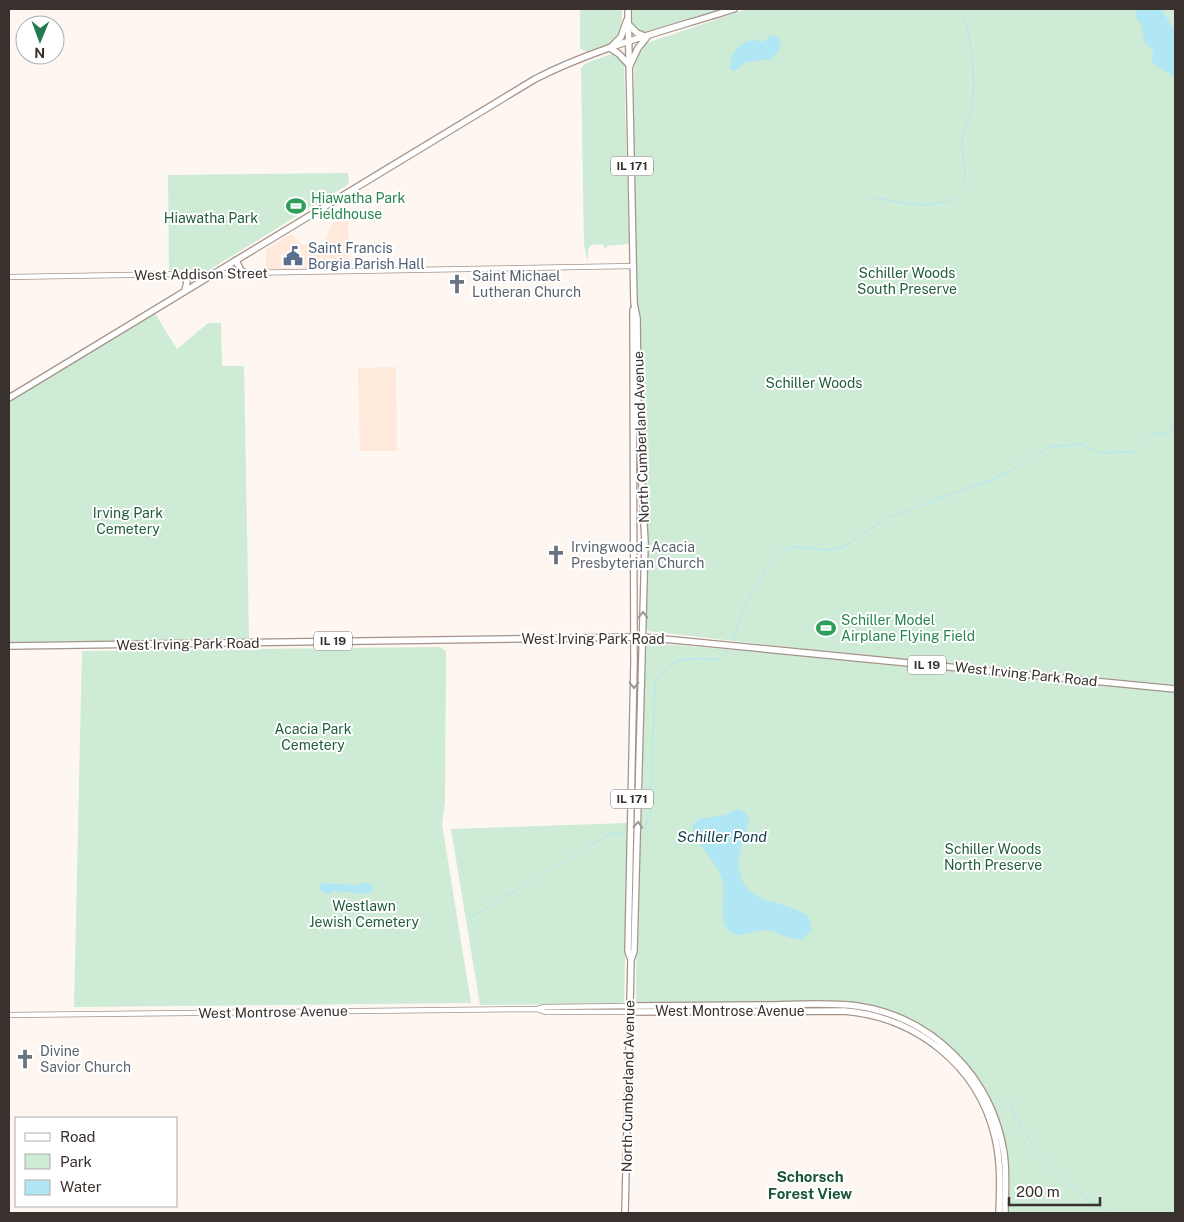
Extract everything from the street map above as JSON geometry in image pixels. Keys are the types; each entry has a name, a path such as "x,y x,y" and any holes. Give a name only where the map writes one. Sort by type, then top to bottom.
{"main road":[{"name":"North Cumberland Avenue","path":"628,9 634,266 632,341 634,637 628,952 631,960"},
{"path":"9,398 211,274 559,66 734,9"},
{"path":"610,48 620,37 628,18"},
{"path":"629,25 637,33 647,37"},
{"path":"610,48 619,54 630,66 638,48 647,37"},
{"path":"236,260 241,271 246,273"},
{"path":"184,274 187,282 185,290"},
{"name":"North Cumberland Avenue","path":"626,1213 631,960 634,951 640,803 645,543 638,407 637,318 634,303"},
{"name":"West Irving Park Road","path":"9,646 643,637 1175,689"},
{"path":"834,1008 866,1013 911,1029 942,1050 963,1072 980,1097 995,1137 1000,1171 999,1213"},
{"path":"834,1008 880,1011 916,1025 949,1048 970,1071 990,1104 1000,1132 1005,1167 1004,1213"},
{"name":"West Montrose Avenue","path":"630,1009 834,1008"}],"street":[{"name":"West Addison Street","path":"9,277 634,266"},
{"name":"West Montrose Avenue","path":"9,1015 538,1009 545,1012 630,1009"}],"shaded area":[{"path":"348,215 349,267 266,269 266,249 292,234 302,245 323,245 332,224"},
{"path":"396,367 397,451 360,451 358,368"}],"green space":[{"path":"580,9 622,9 619,35 612,43 606,46 593,50 582,50 580,48"},
{"path":"632,9 722,9 642,33 633,26"},
{"name":"Schiller Woods South Preserve","path":"747,9 1175,9 1175,685 802,649 648,631 645,626 647,508 640,405 633,113 635,60 643,44"},
{"path":"616,54 624,64 629,244 607,246 607,249 601,244 591,245 588,250 588,262 584,245 581,68 586,63"},
{"name":"Hiawatha Park","path":"348,173 349,184 209,270 169,270 168,175"},
{"name":"Irving Park Cemetery","path":"154,312 177,349 208,323 221,323 222,366 244,366 249,639 9,643 9,403"},
{"name":"Schiller Woods North Preserve","path":"649,643 822,657 1175,691 1175,1213 1006,1213 1003,1139 994,1107 983,1086 970,1067 953,1050 915,1024 893,1014 871,1007 642,1004 636,1001 637,883 642,807 645,654 646,646"},
{"path":"440,647 446,651 445,802 442,824 471,1003 74,1007 82,651"},
{"path":"628,823 624,1002 619,1004 480,1005 451,829"}],"water":[{"path":"1135,9 1161,9 1175,31 1175,77 1152,63 1153,51 1144,41 1142,26 1136,17"},
{"path":"773,35 781,40 779,50 772,59 746,62 735,71 730,70 732,57 739,46 749,41 762,42"},
{"name":"Schiller Pond","path":"737,809 745,812 749,818 748,828 739,856 740,872 744,884 761,898 797,910 808,916 812,930 803,939 793,939 766,930 738,935 733,934 725,926 722,879 696,837 692,825 699,819 725,815"},
{"path":"366,882 374,887 372,893 358,894 343,891 340,893 336,891 328,894 319,890 321,883 357,885"}],"waterway":[{"path":"962,189 965,178 962,144 972,107 974,84 971,49 964,16"},
{"path":"871,198 923,205 944,202 955,197"},
{"path":"733,640 744,606 770,563 781,552 794,547 829,550 843,547 888,517 989,481 1017,467 1049,447 1081,444 1100,453 1133,452 1153,434 1169,433 1175,421"},
{"path":"644,828 650,815 655,683 662,673 675,662 690,659 719,659 728,650"},
{"path":"469,918 610,834 624,833"},
{"path":"1006,1098 1023,1131 1052,1169 1074,1189 1110,1213"}],"place":[{"name":"Hiawatha Park Fieldhouse","path":"296,206"},
{"name":"Saint Francis Borgia Parish Hall","path":"293,256"},
{"name":"Saint Michael Lutheran Church","path":"457,284"},
{"name":"Irvingwood - Acacia Presbyterian Church","path":"556,555"},
{"name":"Schiller Model Airplane Flying Field","path":"826,628"},
{"name":"Divine Savior Church","path":"25,1059"}],"district":[{"name":"Schorsch Forest View","path":"810,1184"}],"park label":[{"name":"Schiller Woods","path":"814,383"},
{"name":"Acacia Park Cemetery","path":"313,738"},
{"name":"Westlawn Jewish Cemetery","path":"364,914"}]}
